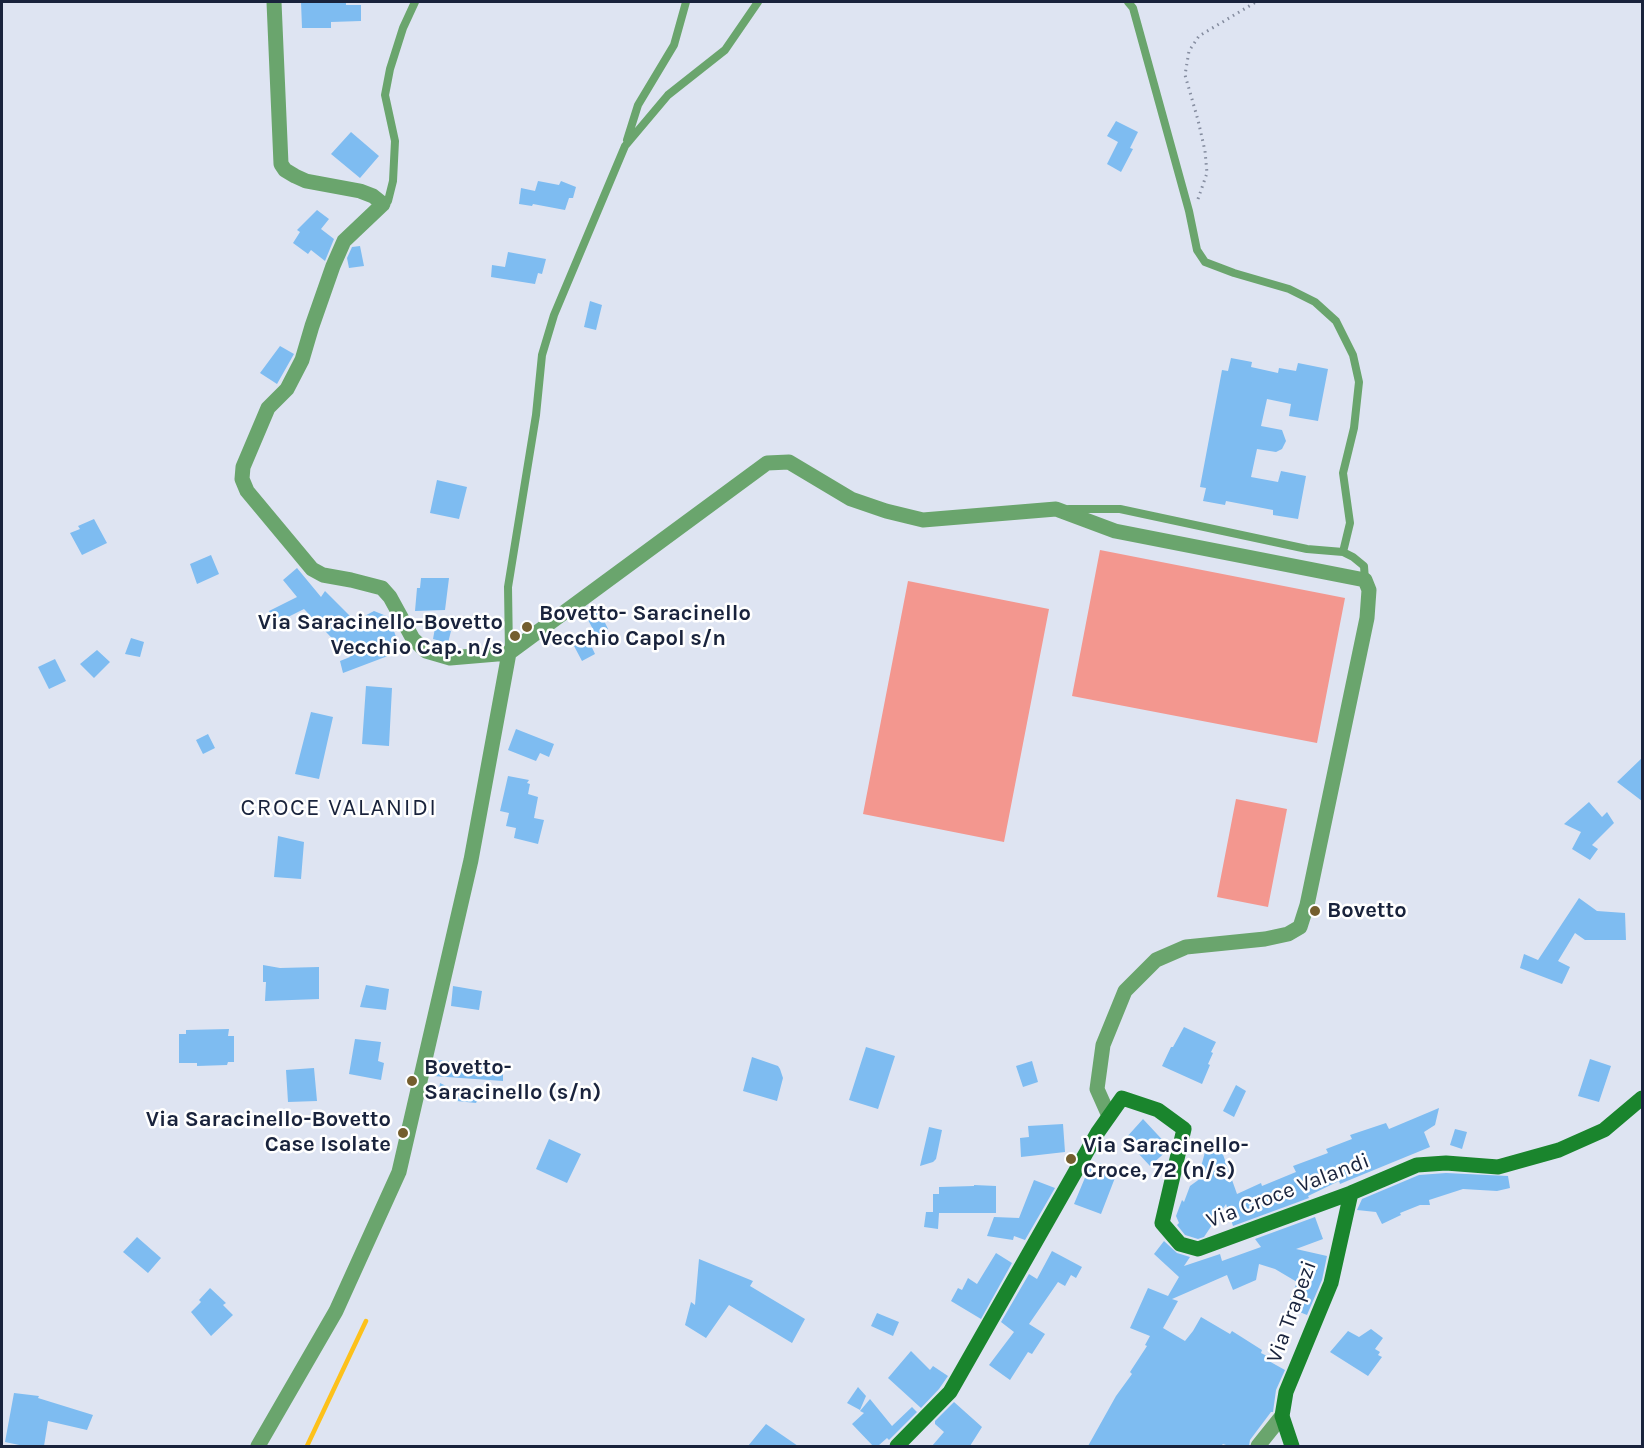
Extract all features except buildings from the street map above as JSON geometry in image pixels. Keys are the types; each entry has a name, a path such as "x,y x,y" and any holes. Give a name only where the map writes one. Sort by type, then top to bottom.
{"street":[{"path":"274,2 281,164 285,170 306,181 360,191 373,196 383,204 344,241 312,326 303,360 287,389 268,408 243,466 242,479 247,491 312,569 323,575 382,588 390,597 413,639 426,651 450,658 509,653 767,464 789,462 851,499 923,520 1056,509 1115,531 1365,580 1369,590 1367,618 1307,905 1300,927 1288,934 1265,939 1186,947 1156,960 1125,991 1103,1045 1097,1089 1109,1116"},
{"path":"258,1446 336,1311 399,1172 471,860 509,653"},
{"name":"Via Croce Valandi","path":"897,1446 950,1392 1098,1132 1122,1098 1158,1110 1184,1129 1162,1223 1180,1244 1198,1249 1417,1166 1446,1163 1498,1167 1559,1150 1604,1130 1642,1098"},
{"name":"Via Trapezi","path":"1282,1416 1286,1392 1331,1283 1351,1192"},
{"path":"1258,1446 1282,1416"},
{"path":"1282,1416 1292,1446"}],"lane":[{"path":"383,204 388,201 393,181 395,141 386,95 390,69 403,28 415,2"},
{"path":"509,653 508,587 536,415 542,355 554,315 625,146 638,105 674,45 686,2"},
{"path":"625,146 668,95 725,50 758,2"},
{"path":"1128,2 1133,8 1189,211 1197,250 1205,262 1289,289 1315,302 1336,321 1353,355 1359,382 1354,428 1343,473 1350,523 1343,552"},
{"path":"1056,509 1120,509 1307,549 1343,552 1364,566 1365,580"}],"path":[{"path":"1189,211 1200,195 1207,173 1198,120 1185,75 1189,51 1199,36 1256,2"}],"shaded area":[{"path":"1100,550 1345,598 1317,743 1072,696"},
{"path":"908,581 1049,609 1004,842 863,814"},
{"path":"1236,799 1287,809 1268,907 1217,897"}],"waterway":[{"path":"307,1446 366,1321"}],"place":[{"name":"Bovetto- Saracinello Vecchio Capol s/n","path":"527,627"},
{"name":"Via Saracinello-Bovetto Vecchio Cap. n/s","path":"515,636"},
{"name":"Bovetto","path":"1315,911"},
{"name":"Bovetto- Saracinello (s/n)","path":"412,1081"},
{"name":"Via Saracinello-Bovetto Case Isolate","path":"403,1133"},
{"name":"Via Saracinello- Croce, 72 (n/s)","path":"1071,1159"}],"district":[{"name":"CROCE VALANIDI","path":"339,808"}]}
